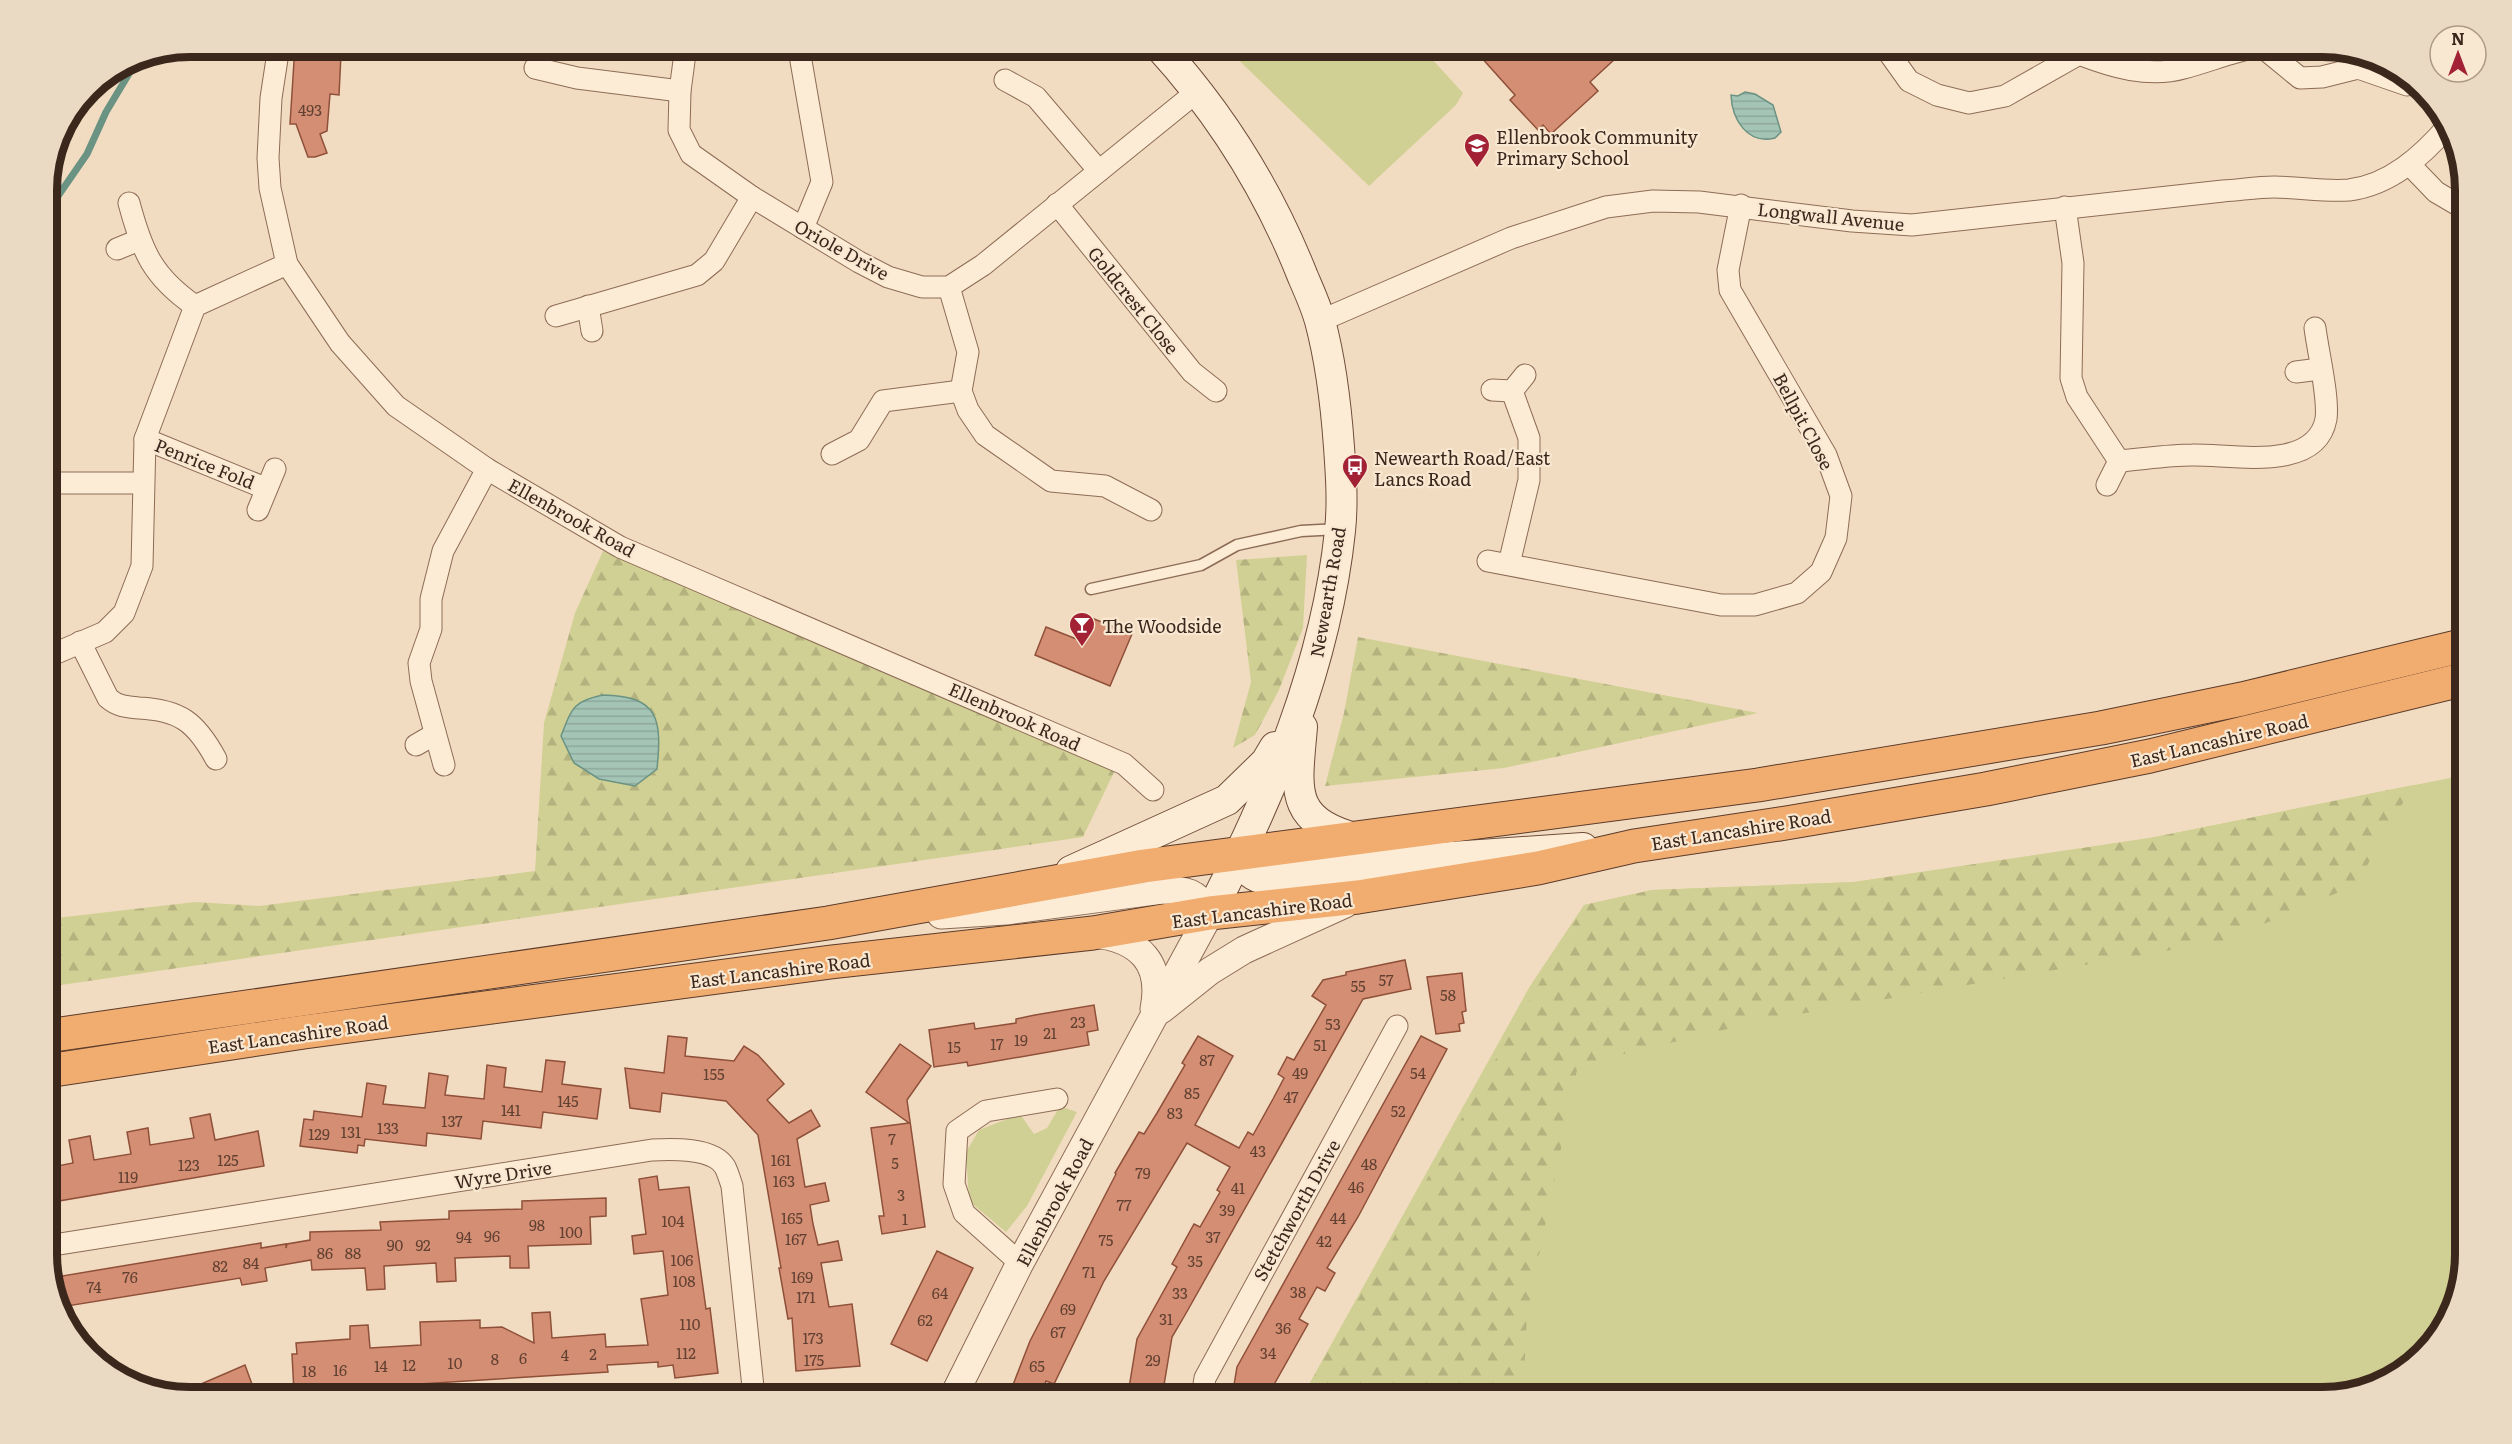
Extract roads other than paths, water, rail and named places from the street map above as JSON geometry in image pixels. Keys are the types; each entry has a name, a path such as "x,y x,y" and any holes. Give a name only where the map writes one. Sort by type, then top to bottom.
{"highway":[{"name":"East Lancashire Road","path":"57,1035 828,923 1144,866 1758,785 2101,728 2242,699 2455,647"},
{"name":"East Lancashire Road","path":"57,1069 304,1032 808,965 1093,933 1210,913 1359,897 1538,868 1634,846 1845,813 2139,759 2455,681"}],"main road":[{"name":"Newearth Road","path":"1169,57 1199,90 1245,158 1270,202 1320,321 1336,403 1342,488 1341,529 1319,646 1305,697 1240,855 1210,913"},
{"path":"1305,697 1298,770 1301,805 1324,828 1358,839"},
{"path":"1040,884 1227,800 1266,762 1305,697"},
{"path":"1240,855 1245,869 1256,878 1270,880 1437,858 1634,846"}],"street":[{"name":"Ellenbrook Road","path":"277,57 271,98 268,158 270,188 288,264 340,343 396,406 487,469 620,547 1124,764 1153,790"},
{"name":"Oriole Drive","path":"685,57 680,91 679,130 692,154 752,197 888,277 922,287 949,287"},
{"path":"801,57 822,182 803,228"},
{"path":"1892,57 1909,81 1937,96 1969,104 2005,96 2068,57"},
{"path":"2093,57 2115,68 2144,71 2182,69 2218,57"},
{"path":"2274,57 2300,78 2322,77 2358,68 2401,83"},
{"path":"535,69 577,78 680,91"},
{"path":"1005,80 1036,97 1099,171"},
{"path":"1151,510 1105,486 1051,481 985,435 968,410 961,391 968,352 949,287 983,265 1199,90"},
{"name":"Longwall Avenue","path":"1320,321 1511,238 1606,207 1653,201 1741,205 1852,221 1912,225 2065,207 2272,187 2348,190 2369,185 2409,164 2442,132"},
{"path":"2409,164 2436,192 2455,203"},
{"path":"556,316 697,275 707,269 752,197"},
{"path":"129,204 139,240 158,274 176,292 195,306"},
{"name":"Goldcrest Close","path":"1057,204 1192,372 1216,391"},
{"name":"Bellpit Close","path":"1488,561 1721,606 1755,606 1797,593 1821,572 1836,538 1840,496 1826,455 1730,290 1728,270 1741,205"},
{"path":"2065,207 2073,263 2071,378 2076,397 2119,461"},
{"path":"117,249 139,240"},
{"path":"57,652 105,632 124,613 131,596 142,566 145,439 195,306 288,264"},
{"path":"588,306 592,330"},
{"path":"2119,461 2187,455 2257,458 2299,451 2315,442 2326,418 2315,328"},
{"path":"2296,372 2320,369"},
{"path":"1509,564 1529,480 1529,438 1510,385"},
{"path":"832,454 859,440 883,401 961,391"},
{"name":"Penrice Fold","path":"145,439 265,488"},
{"path":"2107,484 2119,461"},
{"name":"Penrice Fold","path":"258,510 265,488 275,469"},
{"path":"444,765 421,681 419,663 430,629 431,599 443,551 487,469"},
{"path":"57,483 143,483"},
{"path":"80,642 108,698 115,704 170,711 201,719 216,759"},
{"path":"417,745 435,734"},
{"path":"828,923 1006,911 1162,890 1184,890 1200,898 1210,913"},
{"path":"1153,1016 1210,971 1244,950 1359,897"},
{"name":"Ellenbrook Road","path":"958,1387 1020,1263 1210,913"},
{"path":"1093,933 1115,936 1130,942 1141,952 1156,979 1157,993 1153,1016"},
{"name":"Stetchworth Drive","path":"1204,1387 1205,1378 1397,1026"},
{"path":"1020,1263 964,1213 954,1184 957,1131 986,1111 1056,1099"},
{"name":"Wyre Drive","path":"57,1244 652,1150 678,1148 704,1153 724,1166 732,1186 753,1387"}],"lane":[{"path":"1091,589 1201,565 1237,545 1301,531 1341,529"}],"waterway":[{"path":"57,198 87,154 106,112 130,71"}],"place":[{"name":"Ellenbrook Community Primary School","path":"1477,169"},
{"name":"Newearth Road/East Lancs Road","path":"1355,490"},
{"name":"The Woodside","path":"1082,648"}]}
